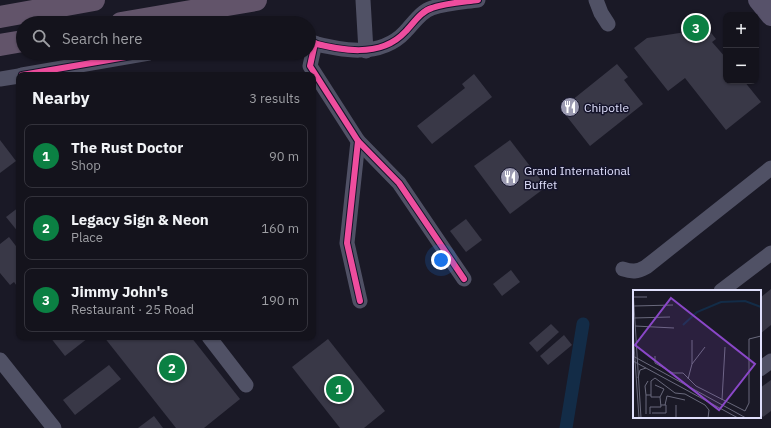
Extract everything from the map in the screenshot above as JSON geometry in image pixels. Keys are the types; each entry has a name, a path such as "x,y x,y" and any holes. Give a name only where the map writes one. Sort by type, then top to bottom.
{"highway":[{"path":"0,18 94,0"},
{"path":"124,16 147,7 176,0"},
{"path":"162,16 256,0"},
{"path":"0,45 16,42"}],"main road":[{"path":"758,0 771,16"}],"street":[{"path":"363,0 366,51"},
{"path":"316,43 338,49 366,51 392,42 404,34 416,19 431,8 478,0"},
{"path":"596,0 608,24"},
{"path":"42,72 110,60"},
{"path":"310,60 310,66 314,72"},
{"path":"0,79 16,76"},
{"path":"316,76 358,142 399,183 464,279"},
{"path":"358,142 347,243 360,301"},
{"path":"623,270 632,272 639,271 646,267 771,168"},
{"path":"722,290 771,252"},
{"path":"211,340 246,385"},
{"path":"0,360 54,428"},
{"path":"761,368 771,361"}],"building":[{"path":"701,20 716,39 712,42 723,55 723,84 746,84 761,102 726,130 685,78 668,91 634,48 647,38 686,32"},
{"path":"617,64 628,77 624,80 643,104 590,146 561,109"},
{"path":"474,74 492,97 432,144 417,126 465,88 462,84"},
{"path":"0,140 16,161 0,173"},
{"name":"Grand International Buffet","path":"510,140 546,187 510,214 474,166"},
{"path":"16,209 16,229 6,217"},
{"path":"466,219 482,240 466,252 450,231"},
{"path":"9,237 16,246 16,285 14,282 10,285 0,273 0,244"},
{"path":"511,270 520,282 502,296 493,284"},
{"path":"771,289 771,325 761,333 761,297"},
{"path":"551,324 559,332 537,352 529,343"},
{"path":"564,335 572,345 548,365 540,356"},
{"path":"328,339 385,411 364,428 340,428 292,367"},
{"path":"52,340 85,340 65,356"},
{"path":"106,340 193,340 240,399 204,428 176,428"},
{"path":"109,365 121,379 75,415 63,400"},
{"path":"771,380 771,411 763,417 761,414 761,387"},
{"path":"154,416 163,428 138,428"}],"waterway":[{"path":"566,428 583,324"}],"cycle path":[{"path":"316,44 333,48 359,50 384,46 395,41 428,10 437,6 478,0"},
{"path":"39,72 109,60"},
{"path":"311,60 310,66 314,72"},
{"path":"316,75 358,141 347,243 360,301"},
{"path":"358,141 399,183 464,279"}],"place":[{"name":"Jimmy John's","path":"696,28"},
{"name":"Chipotle","path":"570,107"},
{"name":"Grand International Buffet","path":"510,177"},
{"name":"Legacy Sign & Neon","path":"172,368"},
{"name":"The Rust Doctor","path":"339,389"}]}
